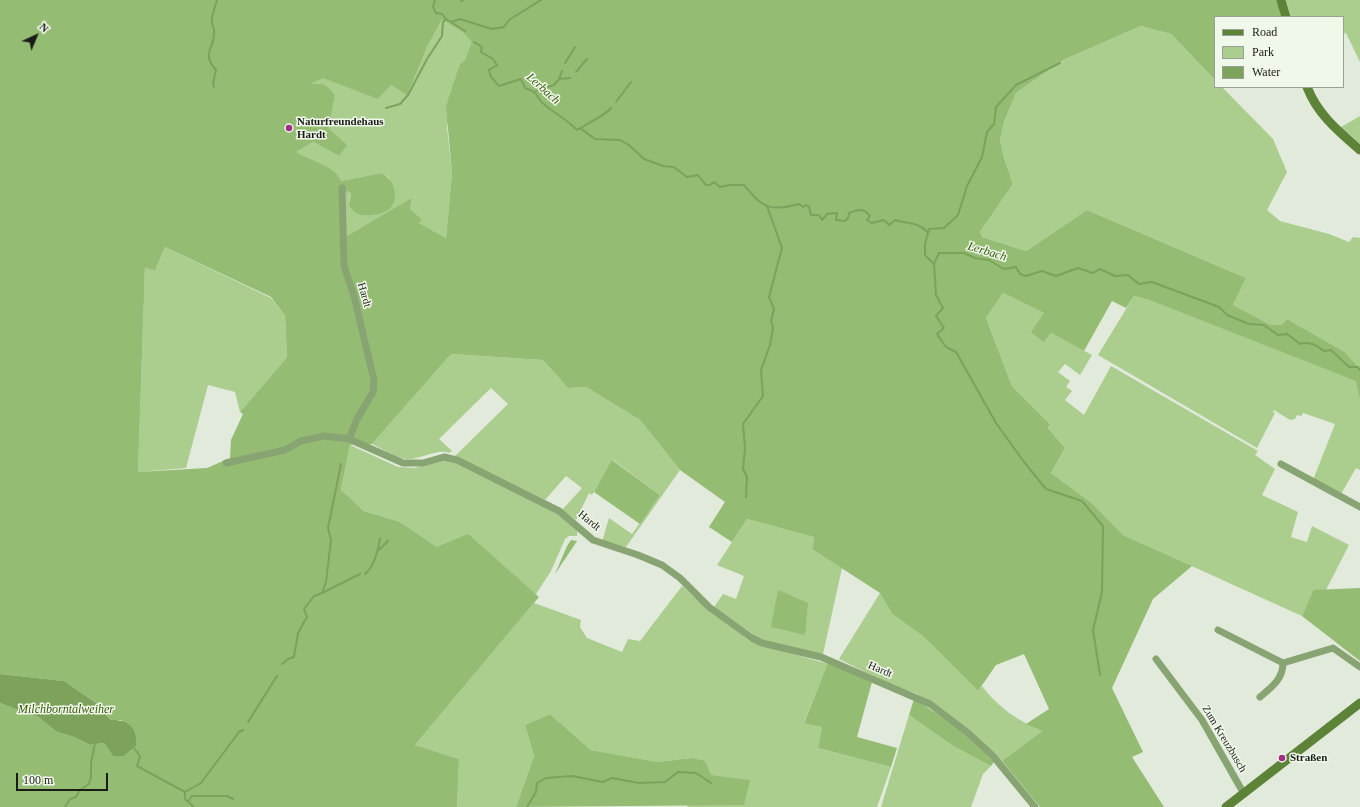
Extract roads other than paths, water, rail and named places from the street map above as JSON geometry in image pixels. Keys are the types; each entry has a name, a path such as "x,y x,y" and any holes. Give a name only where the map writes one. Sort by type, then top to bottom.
{"main road":[{"path":"1281,0 1286,16"},
{"path":"1307,88 1314,102 1326,120 1360,150"},
{"path":"1226,807 1360,703"}],"street":[{"name":"Hardt","path":"342,188 344,266 354,296 374,380 373,392 357,419 349,439 403,463 423,463 444,457 457,460 559,511 593,540 638,555 662,565 680,578 709,607 752,638 762,643 821,657 930,704 968,733 993,756 1035,807"},
{"path":"226,463 284,450 301,442 324,436 349,439"},
{"path":"1282,464 1360,507"},
{"path":"1218,630 1284,663 1333,648 1360,666"},
{"name":"Zum Kreuzbusch","path":"1156,659 1202,720 1244,794"},
{"path":"1260,697 1278,681 1283,671 1284,663"}],"water":[{"name":"Milchborntalweiher","path":"0,674 64,681 105,709 107,716 111,720 122,721 131,726 135,734 136,746 124,756 113,756 104,743 90,745 74,737 57,732 37,716 28,715 0,703"}],"waterway":[{"path":"214,87 213,83 216,70 211,64 209,54 214,36 212,22 217,0"},
{"name":"Lerbach","path":"435,0 433,7 436,13 442,14 446,19 465,31"},
{"path":"451,22 460,19 492,29 504,27 509,20 541,0"},
{"path":"386,108 400,104 408,95 427,59 442,36 443,22 446,19"},
{"name":"Lerbach","path":"474,42 482,47 481,52 493,59 497,65 489,70 491,77 499,86 521,79 525,88 536,94 542,102 577,130 580,128 595,139 620,140 629,145 644,159 663,166 674,167 687,177 698,175 706,185 710,185 714,182 720,187 744,185 756,199 767,206 780,208 799,204 803,207 806,205 809,207 811,215 819,215 822,220 827,214 837,213 836,220 845,221 848,218 849,213 863,210 870,216 867,220 872,223 884,220 889,225 895,220 917,225 925,229 928,233 925,244 925,255 934,264 939,253 964,253 975,258 989,260 1004,269 1016,267 1020,274 1026,276 1042,271 1056,276 1078,268 1093,273 1100,269 1115,276 1128,275 1139,284 1152,282 1219,307 1227,315 1249,324 1264,325 1278,335 1287,334 1300,344 1309,343 1324,351 1331,350 1349,367 1358,367 1360,370"},
{"path":"565,63 575,47"},
{"path":"576,72 587,59"},
{"path":"928,233 929,229 944,228 958,215 967,186 982,157 987,132 994,124 996,107 1016,85 1060,63"},
{"path":"559,79 562,71"},
{"path":"536,91 554,85 559,79 570,78"},
{"path":"616,102 631,82"},
{"path":"581,128 611,108"},
{"path":"746,497 747,477 743,469 745,448 743,424 763,396 761,370 770,345 773,328 771,321 774,309 769,297 782,248 767,206"},
{"path":"934,264 936,295 943,308 936,316 944,328 937,334 946,347 956,352 996,423 1024,462 1046,489 1082,501 1103,526 1102,592 1093,630 1100,675"},
{"path":"282,664 288,659 294,657 298,633 307,617 304,609 314,596 322,593 326,582 331,540 328,528 341,464"},
{"path":"365,574 371,567 377,552 380,538"},
{"path":"379,550 388,541"},
{"path":"322,593 360,574"},
{"path":"248,722 277,676"},
{"path":"185,792 201,783 239,732 243,730"},
{"path":"65,807 70,799 76,797 80,790 89,784 95,743"},
{"path":"133,747 140,756 137,766 185,792 185,799 194,807"},
{"path":"527,807 536,792 537,783 546,778 572,776 603,782 612,778 639,783 665,782 678,772 696,773 711,783"},
{"path":"188,801 192,796 227,796 233,799"}],"place":[{"name":"Naturfreundehaus Hardt","path":"289,128"},
{"name":"Straßen","path":"1282,758"}]}
